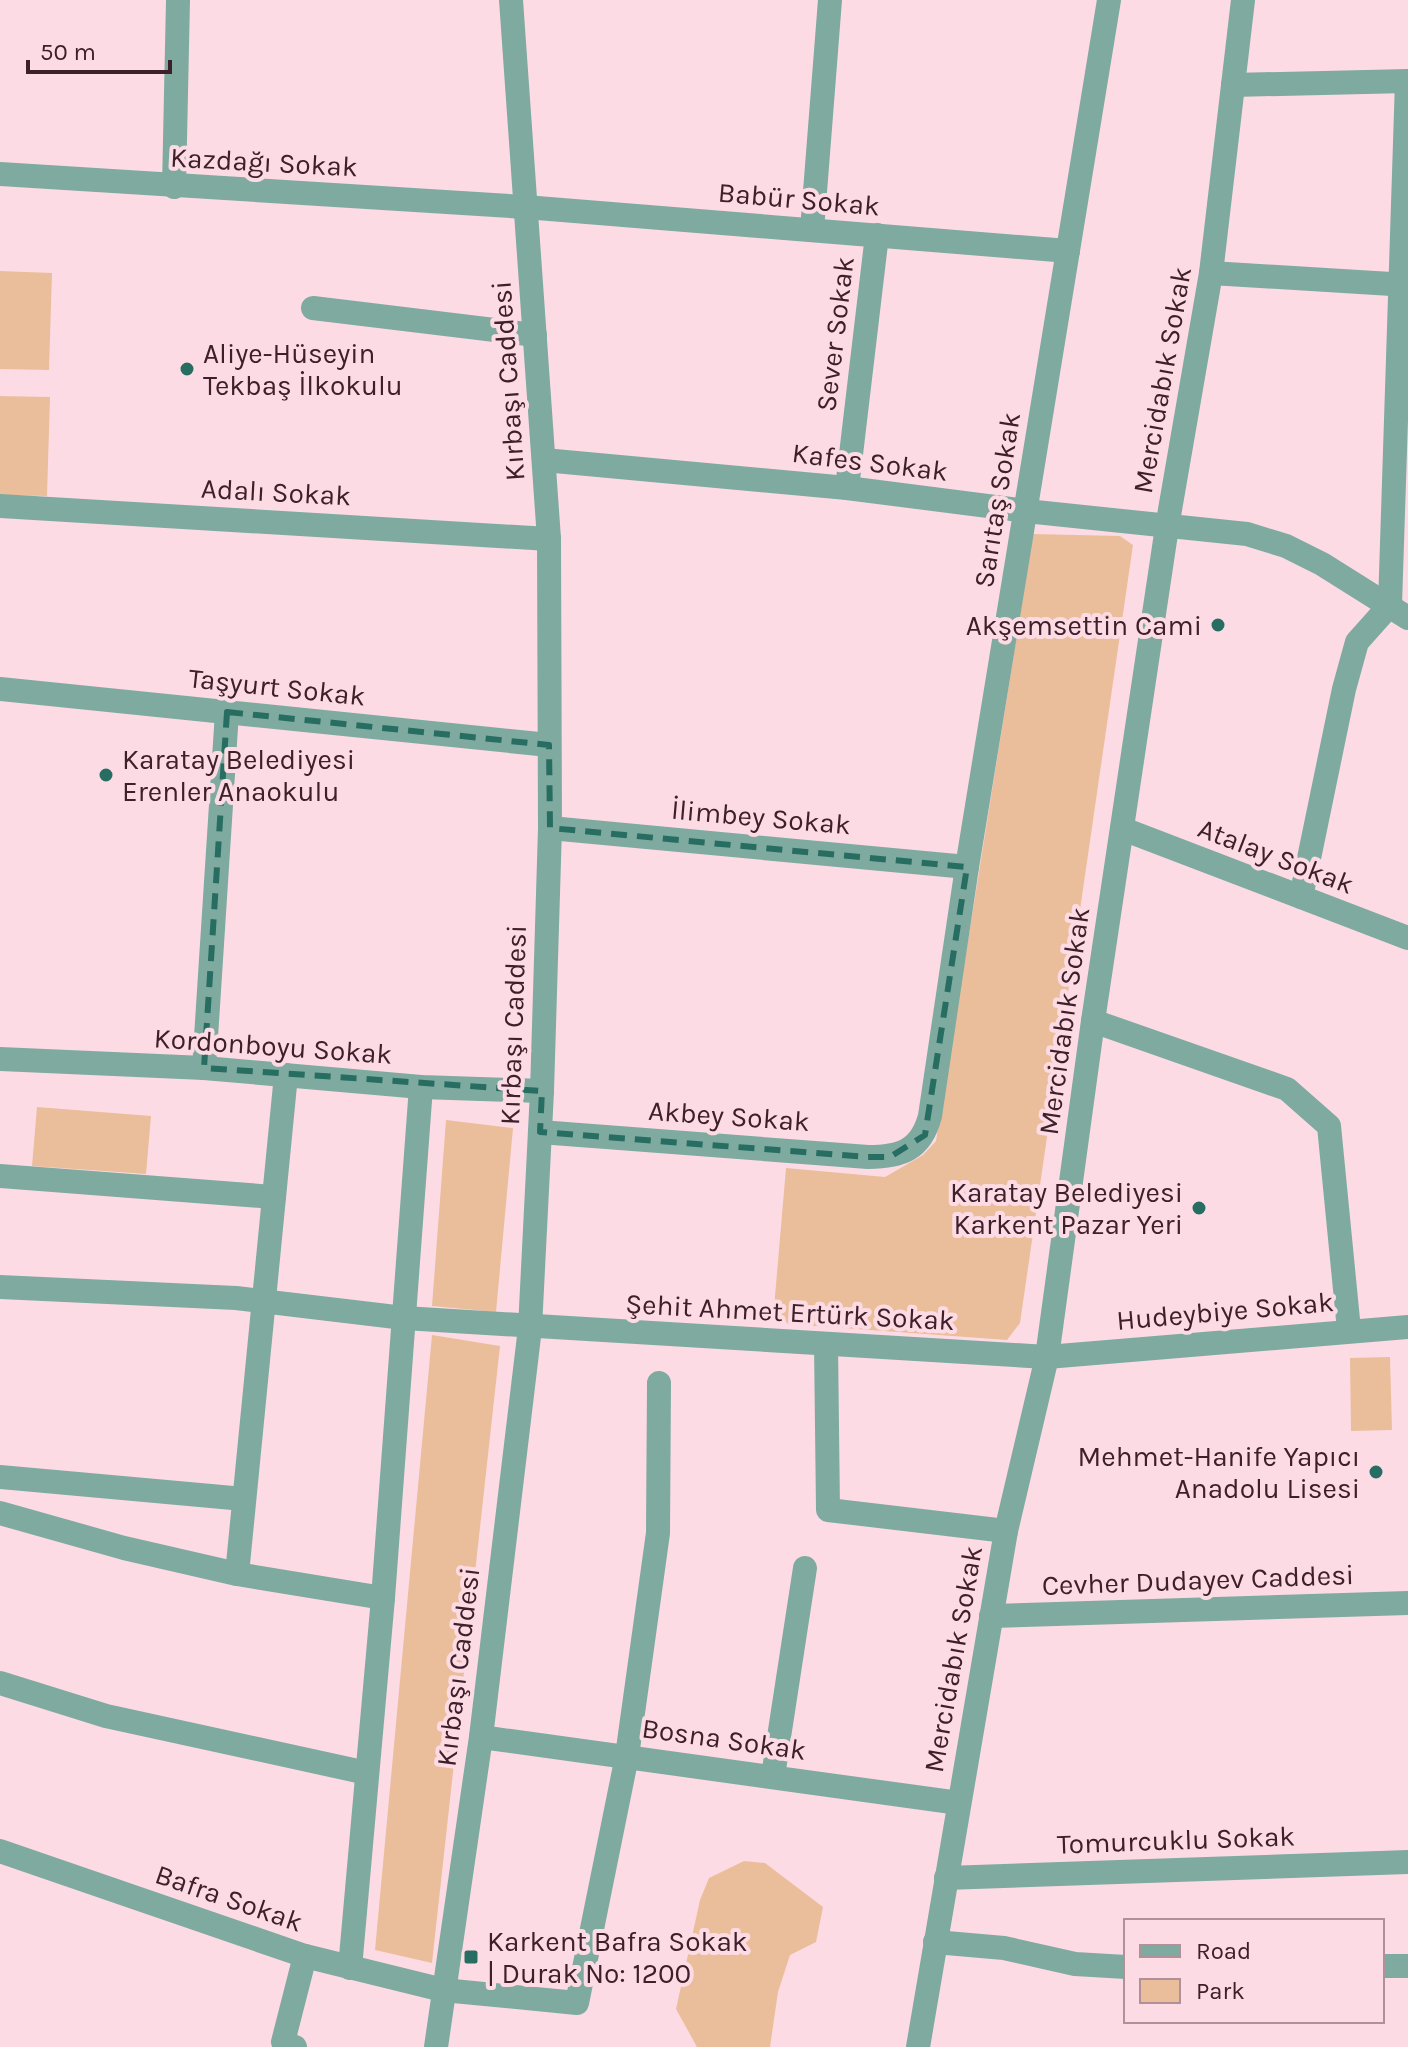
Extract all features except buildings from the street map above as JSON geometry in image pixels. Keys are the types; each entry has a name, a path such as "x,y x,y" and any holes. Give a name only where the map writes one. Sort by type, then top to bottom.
{"street":[{"path":"174,187 178,0"},
{"name":"Kırbaşı Caddesi","path":"436,2047 481,1737 530,1328 542,1091 550,828 549,539 511,0"},
{"path":"812,230 830,0"},
{"name":"Sarıtaş Sokak","path":"912,1148 925,1135 930,1116 967,867 1109,0"},
{"name":"Mercidabık Sokak","path":"918,2047 1006,1531 1047,1357 1093,1021 1167,527 1211,273 1243,0"},
{"path":"1233,85 1407,81 1399,612 1357,642 1344,689 1301,897"},
{"name":"Kazdağı Sokak","path":"0,174 525,207"},
{"name":"Babür Sokak","path":"525,207 1068,251"},
{"name":"Sever Sokak","path":"847,488 877,235"},
{"path":"1211,273 1403,285"},
{"path":"313,308 535,335"},
{"name":"Kafes Sokak","path":"544,460 847,488 1247,534 1286,546 1322,564 1399,612"},
{"name":"Adalı Sokak","path":"0,506 549,539"},
{"name":"Taşyurt Sokak","path":"0,689 549,745"},
{"path":"204,1068 227,712"},
{"name":"İlimbey Sokak","path":"550,828 967,867"},
{"name":"Atalay Sokak","path":"1123,829 1408,938"},
{"path":"1093,1021 1287,1089 1329,1126 1349,1330"},
{"name":"Kordonboyu Sokak","path":"0,1059 204,1068 421,1087 542,1091"},
{"path":"237,1574 286,1075"},
{"path":"350,1968 383,1598 421,1087"},
{"name":"Akbey Sokak","path":"540,1132 868,1157 890,1157 912,1148"},
{"path":"0,1176 274,1197"},
{"name":"Şehit Ahmet Ertürk Sokak","path":"0,1287 236,1298 404,1318 530,1328 1047,1357"},
{"name":"Hudeybiye Sokak","path":"1047,1357 1408,1327"},
{"path":"826,1344 828,1510 1006,1531"},
{"path":"627,1756 658,1533 659,1383"},
{"path":"0,1477 244,1499"},
{"path":"0,1513 124,1548 237,1574 383,1598"},
{"path":"773,1776 805,1568"},
{"name":"Cevher Dudayev Caddesi","path":"991,1616 1408,1603"},
{"path":"0,1683 106,1716 367,1773"},
{"name":"Bosna Sokak","path":"481,1737 959,1803"},
{"name":"Bafra Sokak","path":"0,1851 305,1956 350,1968 443,1990 577,2003 627,1756"},
{"name":"Tomurcuklu Sokak","path":"946,1878 1408,1862"},
{"path":"935,1942 1004,1948 1075,1964 1124,1967"},
{"path":"295,2047 283,2042 305,1956"},
{"path":"1384,1966 1408,1966"}],"highlighted area":[{"path":"227,712 549,745 550,828 967,867 925,1135 890,1157 868,1157 540,1132 542,1091 204,1068"}],"green space":[{"path":"0,271 52,273 49,370 0,369"},
{"path":"0,396 50,397 47,496 0,495"},
{"path":"1033,534 1120,536 1133,545 1020,1323 1007,1340 788,1324 774,1308 786,1168 885,1177 923,1155 936,1141"},
{"path":"37,1107 151,1116 146,1174 32,1166"},
{"path":"446,1120 513,1128 496,1312 432,1306"},
{"path":"432,1335 500,1346 432,1963 375,1950"},
{"path":"1390,1357 1392,1430 1351,1431 1350,1358"},
{"path":"744,1861 765,1863 823,1907 816,1942 790,1955 778,1992 770,2047 697,2047 676,2009 700,1900 709,1878"}],"place":[{"name":"Aliye-Hüseyin Tekbaş İlkokulu","path":"187,369"},
{"name":"Akşemsettin Cami","path":"1218,625"},
{"name":"Karatay Belediyesi Erenler Anaokulu","path":"106,775"},
{"name":"Karatay Belediyesi Karkent Pazar Yeri","path":"1199,1208"},
{"name":"Mehmet-Hanife Yapıcı Anadolu Lisesi","path":"1376,1472"},
{"name":"Karkent Bafra Sokak | Durak No: 1200","path":"471,1957"}]}
